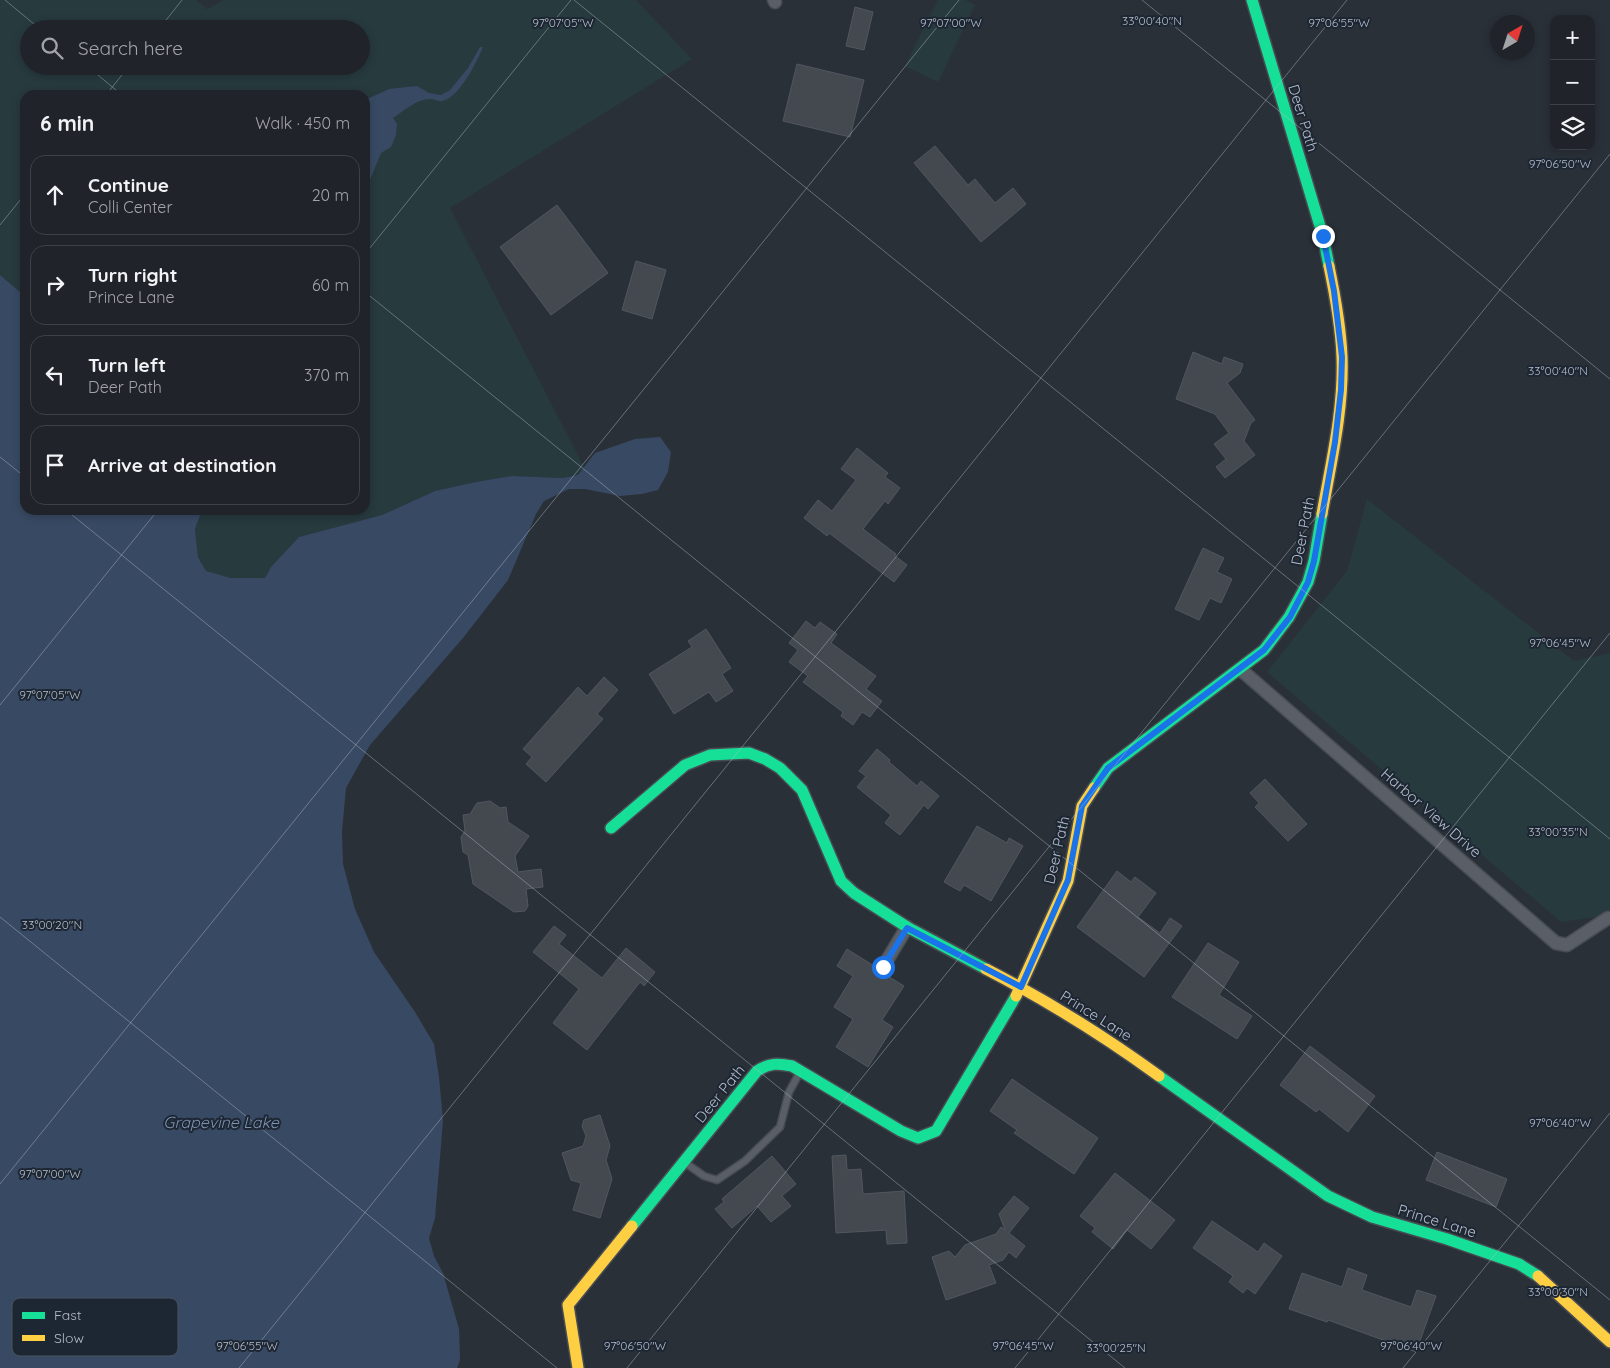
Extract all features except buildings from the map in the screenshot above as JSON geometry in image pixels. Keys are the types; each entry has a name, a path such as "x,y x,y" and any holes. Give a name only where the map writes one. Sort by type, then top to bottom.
{"street":[{"name":"Deer Path","path":"578,1368 568,1305 757,1071 767,1064 775,1062 792,1066 901,1131 918,1138 936,1131 1021,987 1068,880 1082,806 1087,798 1108,768 1264,650 1290,617 1308,582 1314,561 1335,442 1341,390 1342,357 1334,291 1323,236 1252,0"},
{"name":"Harbor View Drive","path":"1240,670 1556,942 1567,945 1608,918"},
{"name":"Prince Lane","path":"611,828 685,765 710,755 750,753 780,768 802,790 842,881 854,893 907,928 1021,987 1126,1052 1328,1196 1372,1217 1447,1239 1519,1264 1540,1278 1610,1342"},
{"path":"883,967 907,928"}],"lane":[{"path":"684,1162 704,1176 717,1180 745,1161 780,1127 789,1092 800,1070"}],"green space":[{"path":"0,0 196,0 207,9 224,0 636,0 692,59 450,208 584,467 578,475 563,478 512,476 435,491 382,515 299,537 271,567 265,578 231,578 206,571 198,557 195,529 200,515 370,515 370,90 20,90 20,292 0,275"},
{"path":"938,0 965,0 975,5 938,82 905,66"},
{"path":"1367,499 1574,661 1610,653 1610,915 1561,922 1267,672 1347,571"}],"water":[{"path":"480,47 483,47 472,70 455,93 442,101 430,99 420,101 393,118 397,124 396,135 391,147 381,153 370,180 370,98 389,89 417,86 429,93 441,95 450,90 468,68"},
{"name":"Grapevine Lake","path":"0,275 20,292 20,515 200,515 195,529 198,557 206,571 231,578 265,578 271,567 299,537 382,515 435,491 512,476 563,478 578,475 595,453 635,439 660,437 671,452 668,472 658,490 620,496 585,489 569,489 544,501 536,514 508,580 463,638 370,745 346,788 342,831 343,864 355,909 374,952 415,1012 434,1044 443,1121 435,1218 429,1238 434,1256 443,1273 459,1329 460,1360 457,1368 0,1368"}],"traffic: fast":[{"path":"1252,0 1323,236 1329,266"},
{"path":"1094,788 1108,768 1264,650 1289,617 1308,582 1314,561 1322,514"},
{"path":"611,828 685,765 710,755 749,753 765,759 780,768 802,790 841,881 854,893 907,927 986,969"},
{"path":"632,1226 757,1071 770,1065 792,1066 901,1131 918,1138 936,1131 1016,996"},
{"path":"1159,1076 1328,1196 1372,1217 1447,1239 1519,1264 1538,1276"}],"traffic: slow":[{"path":"1322,514 1336,436 1342,377 1339,323 1329,266"},
{"path":"1016,996 1068,881 1082,806 1094,788"},
{"path":"986,969 1074,1019 1159,1076"},
{"path":"578,1368 568,1305 632,1226"},
{"path":"1538,1276 1610,1342"}],"route":[{"path":"883,967 907,928 1021,987 1068,880 1082,806 1108,768 1240,670 1264,650 1290,617 1308,582 1314,561 1335,442 1341,390 1342,357 1334,291 1323,236"}]}
